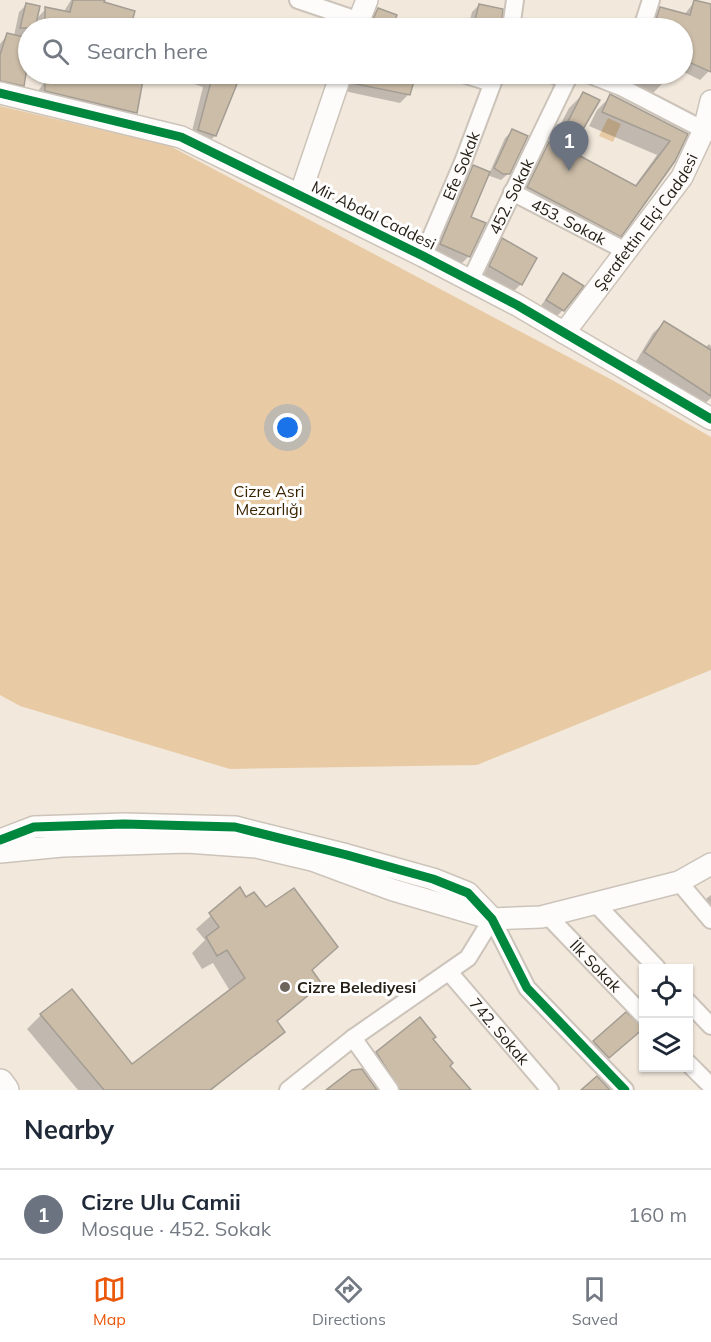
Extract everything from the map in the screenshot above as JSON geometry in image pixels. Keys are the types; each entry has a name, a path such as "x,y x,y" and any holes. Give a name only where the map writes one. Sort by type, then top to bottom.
{"main road":[{"path":"0,1083 5,1090"}],"street":[{"path":"298,0 341,18"},
{"path":"361,18 367,0"},
{"path":"512,18 515,0"},
{"path":"645,18 651,0"},
{"path":"300,195 338,84"},
{"name":"Efe Sokak","path":"423,256 463,162 492,84"},
{"name":"452. Sokak","path":"471,281 565,84"},
{"path":"629,84 704,130"},
{"name":"Mir Abdal Caddesi","path":"0,93 181,137 471,281 711,419"},
{"name":"Şerafettin Elçi Caddesi","path":"564,333 682,177 704,130 711,101"},
{"name":"453. Sokak","path":"512,192 626,251"},
{"path":"0,840 34,827 124,824 235,827 433,879 468,893 492,919 527,988 625,1090"},
{"path":"0,852 62,846 187,842 256,848 312,860 393,890 492,919 548,916 679,882 711,864"},
{"path":"679,882 711,920"},
{"path":"595,903 652,964"},
{"name":"İlk Sokak","path":"548,916 639,1011"},
{"path":"288,1090 353,1038 468,958 492,919"},
{"name":"742. Sokak","path":"449,972 550,1090"},
{"path":"693,1007 711,1026"},
{"path":"353,1038 390,1090"},
{"path":"693,1068 711,1086"}],"green space":[{"name":"Cizre Asri Mezarlığı","path":"0,106 170,146 614,381 711,437 711,670 477,765 230,769 20,706 0,695"},
{"path":"608,118 621,124 613,142 599,136"}],"building":[{"path":"73,0 105,0 104,2 135,11 133,18 45,18 45,7 70,12"},
{"path":"694,0 711,4 711,72 693,64 693,18 656,18 660,7 690,15"},
{"path":"26,3 40,6 37,18 22,18"},
{"path":"479,4 503,9 502,18 476,18"},
{"path":"378,8 397,15 396,18 374,18"},
{"path":"7,33 18,36 18,84 24,84 24,86 0,81 0,55"},
{"path":"45,84 142,84 137,113 45,91"},
{"path":"210,84 237,84 216,136 198,130"},
{"path":"356,84 413,84 410,95"},
{"path":"583,92 600,100 575,143 584,147 580,156 636,186 670,141 602,112 610,94 688,134 675,161 621,237 527,187 549,142 555,147"},
{"path":"512,129 528,136 510,174 503,174 494,168"},
{"path":"473,165 490,172 471,217 486,223 470,257 440,244"},
{"path":"502,238 537,258 522,285 489,266"},
{"path":"563,273 584,286 564,311 546,300"},
{"path":"664,321 711,350 711,396 644,352"},
{"name":"Cizre Belediyesi","path":"240,887 246,897 254,892 266,907 294,888 338,947 312,970 322,984 277,1021 285,1032 210,1090 104,1090 40,1014 72,989 132,1064 245,978 227,950 217,956 206,937 219,927 209,913"},
{"path":"626,1012 639,1024 639,1032 609,1058 593,1041"},
{"path":"420,1017 436,1037 433,1039 453,1063 450,1066 471,1090 400,1090 376,1052"},
{"path":"362,1069 377,1090 326,1090 352,1070"},
{"path":"597,1076 610,1090 581,1090"}],"cycle path":[{"path":"0,93 181,137 517,305 711,419"},
{"path":"0,840 34,827 124,824 235,827 433,879 468,893 492,919 527,988 625,1090"}],"place":[{"name":"Cizre Ulu Camii","path":"569,171"},
{"name":"Cizre Belediyesi","path":"285,987"}]}
